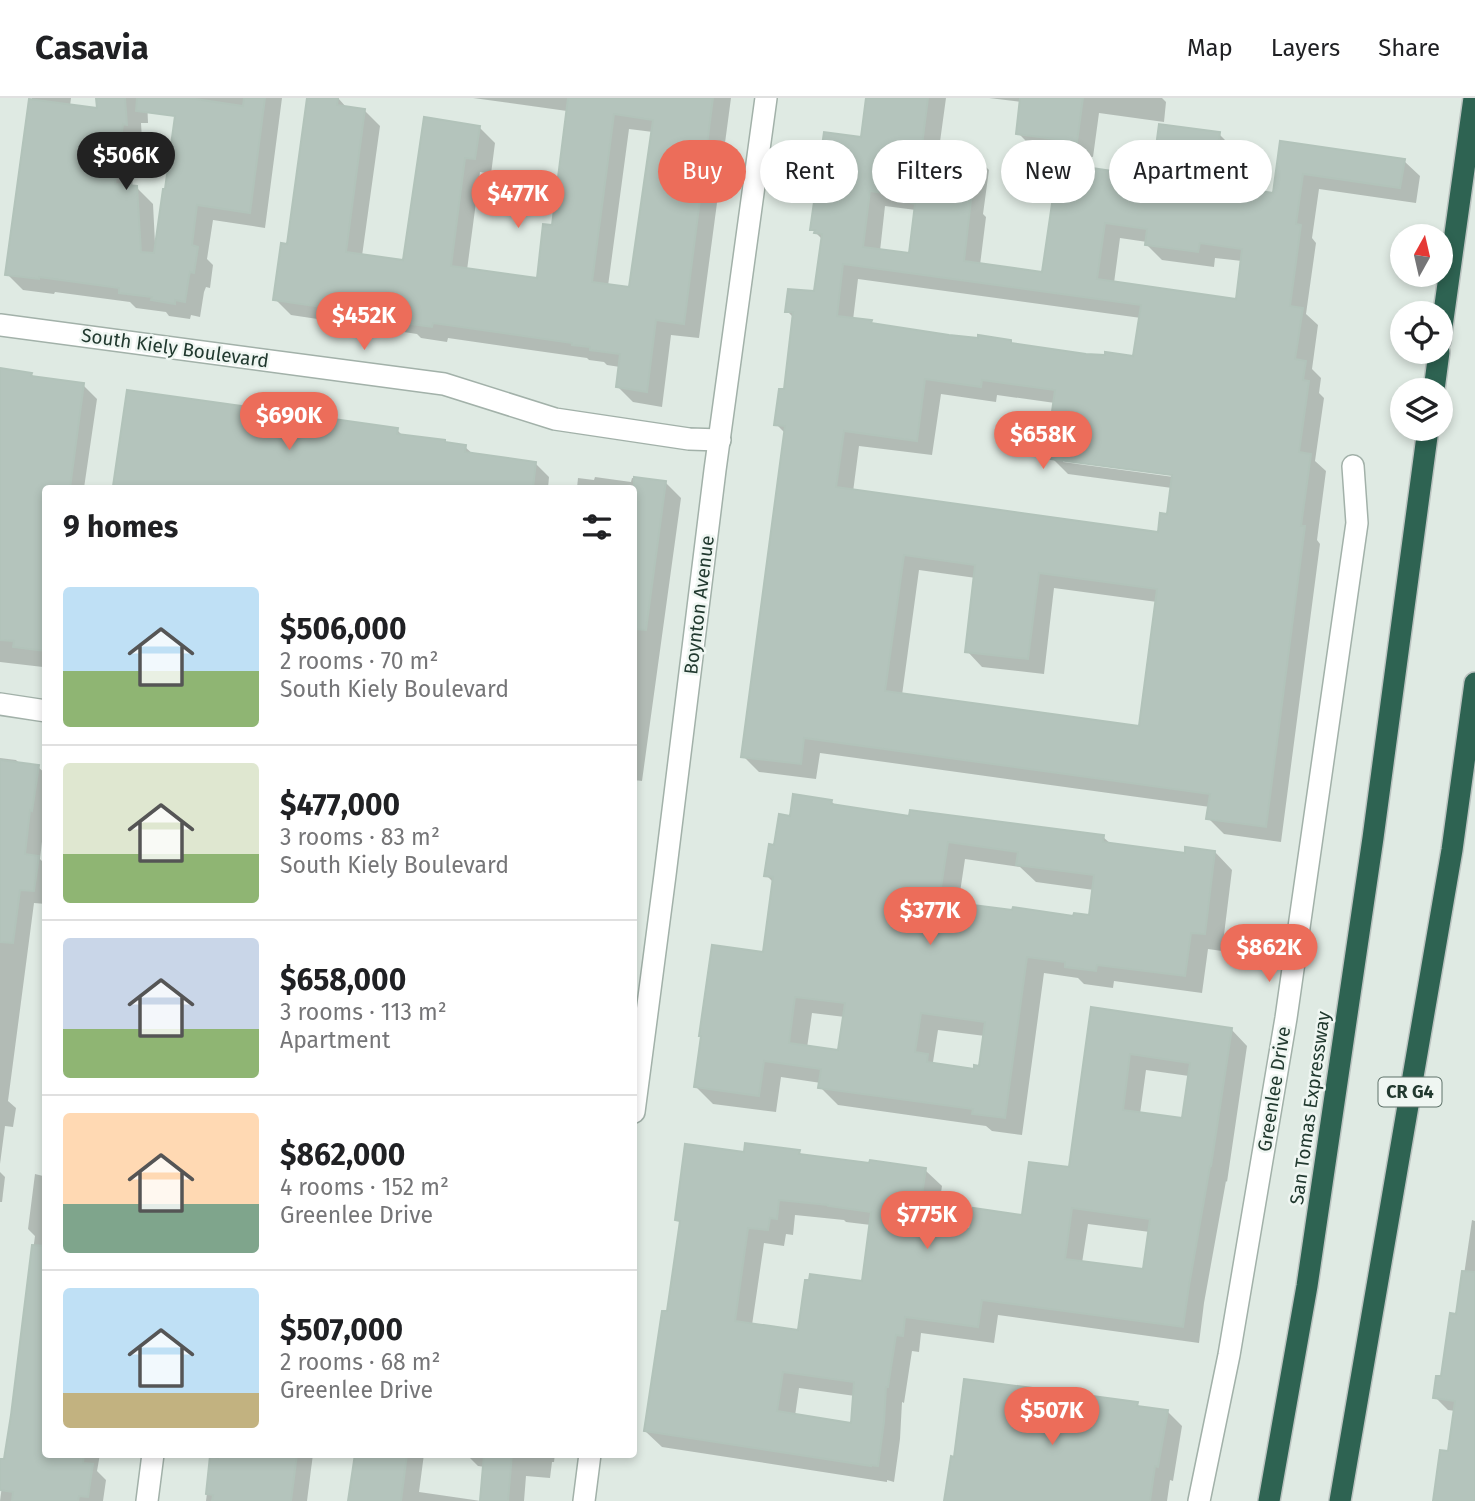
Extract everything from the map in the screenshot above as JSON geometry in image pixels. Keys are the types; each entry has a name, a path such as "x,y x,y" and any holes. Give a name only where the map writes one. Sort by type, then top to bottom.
{"highway":[{"path":"1446,301 1474,98"},
{"name":"San Tomas Expressway","path":"1269,1501 1307,1286 1373,838 1426,441"},
{"name":"CR G4","path":"1340,1501 1452,850 1475,683"}],"street":[{"name":"Boynton Avenue","path":"637,1089 766,98"},
{"name":"South Kiely Boulevard","path":"0,325 444,384 555,419 689,439 720,440"},
{"name":"Greenlee Drive","path":"1199,1501 1229,1354 1286,1018 1357,523 1353,466"},
{"path":"0,705 42,710"},
{"path":"147,1501 152,1458"},
{"path":"584,1501 589,1458"}],"building":[{"path":"96,98 125,98 127,125 123,124 115,184 137,186 141,252 154,253 175,116 136,111 137,98 189,98 243,106 244,98 265,98 250,213 197,205 192,245 198,247 185,302 175,300 175,304 151,300 152,297 119,293 119,288 5,275 29,99 97,108"},
{"path":"307,98 338,98 337,105 365,109 346,252 403,260 424,117 480,126 475,159 465,158 451,266 537,278 543,224 552,225 568,98 713,98 708,140 658,140 658,203 700,203 684,324 656,320 647,392 616,387 620,354 590,350 590,347 572,343 433,323 432,327 403,323 404,319 273,300 281,243 287,244","holes":["614,114 653,120 629,287 592,282"]},
{"path":"866,98 928,98 923,140 872,140 872,191 863,247 909,253 915,204 911,203 971,203 964,261 1042,272 1052,203 1095,203 1095,169 1109,171 1109,203 1272,203 1280,141 1405,159 1400,188 1303,174 1296,224 1301,225 1290,306 1303,308 1295,359 1306,361 1303,380 1309,381 1299,452 1311,454 1301,526 1305,526 1266,827 1206,819 1210,794 804,738 801,764 741,757 785,426 774,425 779,389 784,389 793,312 785,312 788,289 814,291 822,234 810,230 814,203 858,203 858,140 823,140 824,132 861,137","holes":["1105,223 1147,229 1145,245 1198,252 1200,243 1242,249 1236,299 1097,279","843,264 1141,305 1133,356 1105,352 1105,355 1086,354 1011,343 1011,340 978,335 978,338 949,335 837,316","925,379 981,387 982,380 1055,390 1046,455 1051,456 1050,459 1172,475 1167,514 1160,513 1158,532 836,487 844,431 917,441","904,555 975,565 965,652 1028,659 1039,573 1157,589 1139,726 885,691"]},
{"path":"1020,98 1083,98 1077,140 1016,134"},
{"path":"1159,124 1220,132 1219,140 1157,140"},
{"path":"0,368 32,373 31,376 84,383 70,485 42,485 42,651 13,647 14,641 0,640"},
{"path":"127,390 398,428 397,434 466,445 465,452 536,462 533,485 113,485"},
{"path":"634,477 666,481 646,630 637,629 637,485 634,485"},
{"path":"0,760 39,765 25,854 39,856 34,891 20,890 13,943 0,942"},
{"path":"793,794 832,800 831,804 909,816 910,810 1104,835 1103,842 1185,853 1185,847 1215,851 1205,934 1191,933 1185,976 1097,965 1096,971 1065,967 1065,962 1027,957 1005,1118 972,1114 973,1109 818,1088 821,1069 764,1061 759,1096 694,1087 712,945 763,952 773,877 764,876 769,844 774,845 779,814 790,816","holes":["948,842 1018,852 1016,865 1094,875 1089,915 1074,913 1073,916 1013,907 1012,910 965,904 966,898 940,894","795,997 845,1003 838,1050 789,1043","921,1013 985,1022 979,1066 974,1065 974,1069 927,1062 928,1054 915,1052"]},
{"path":"1091,1007 1232,1028 1183,1327 982,1300 978,1327 905,1317 903,1336 896,1335 886,1387 878,1466 644,1431 662,1311 667,1311 680,1221 675,1220 685,1144 744,1152 745,1143 800,1150 799,1154 926,1168 918,1222 970,1229 973,1208 1022,1215 1029,1162 1069,1167","holes":["1130,1054 1190,1063 1182,1118 1123,1110","779,1200 871,1212 862,1281 810,1274 809,1280 805,1280 798,1330 735,1321 748,1228 768,1230 770,1218 777,1219","1072,1208 1150,1219 1143,1269 1065,1259","783,1372 854,1382 851,1423 777,1411"]},
{"path":"32,1245 42,1246 42,1458 84,1458 83,1463 93,1464 88,1497 79,1496 78,1501 12,1501 13,1492 0,1490 0,1459 4,1459"},
{"path":"1462,1271 1475,1272 1475,1501 1433,1501 1440,1450 1448,1451 1455,1401 1433,1398 1436,1376 1441,1376 1450,1313 1456,1314"},
{"path":"964,1379 1138,1402 1137,1406 1168,1410 1150,1501 944,1501 951,1456 954,1457"},
{"path":"210,1458 296,1458 291,1501 212,1501 213,1495 206,1494"},
{"path":"354,1458 406,1458 401,1501 348,1501"},
{"path":"484,1458 512,1458 508,1501 480,1501"}]}
